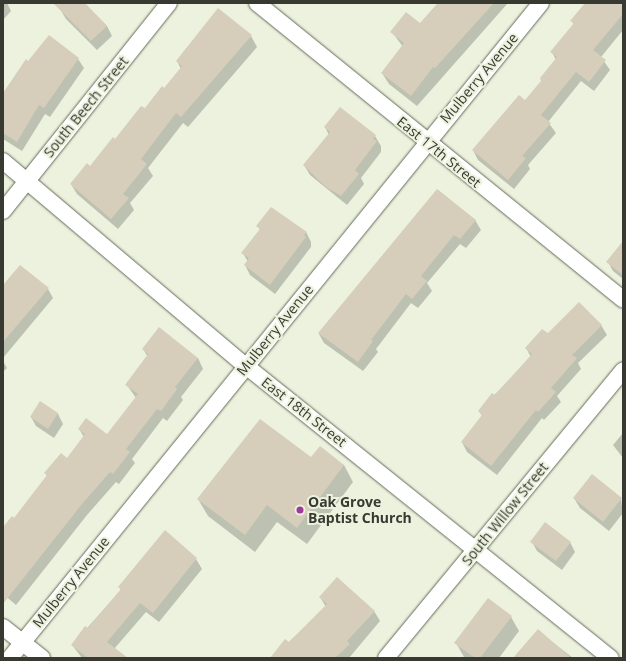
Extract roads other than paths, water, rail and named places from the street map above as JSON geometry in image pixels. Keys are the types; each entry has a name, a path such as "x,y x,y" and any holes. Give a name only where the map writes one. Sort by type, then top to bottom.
{"street":[{"name":"South Beech Street","path":"3,211 169,3"},
{"name":"East 17th Street","path":"257,3 426,142 623,299"},
{"name":"Mulberry Avenue","path":"10,658 426,142 541,3"},
{"name":"East 18th Street","path":"3,161 246,366 476,548 610,658"},
{"name":"South Willow Street","path":"386,658 623,370"},
{"path":"3,627 42,658"}],"place":[{"name":"Oak Grove Baptist Church","path":"300,510"}]}
